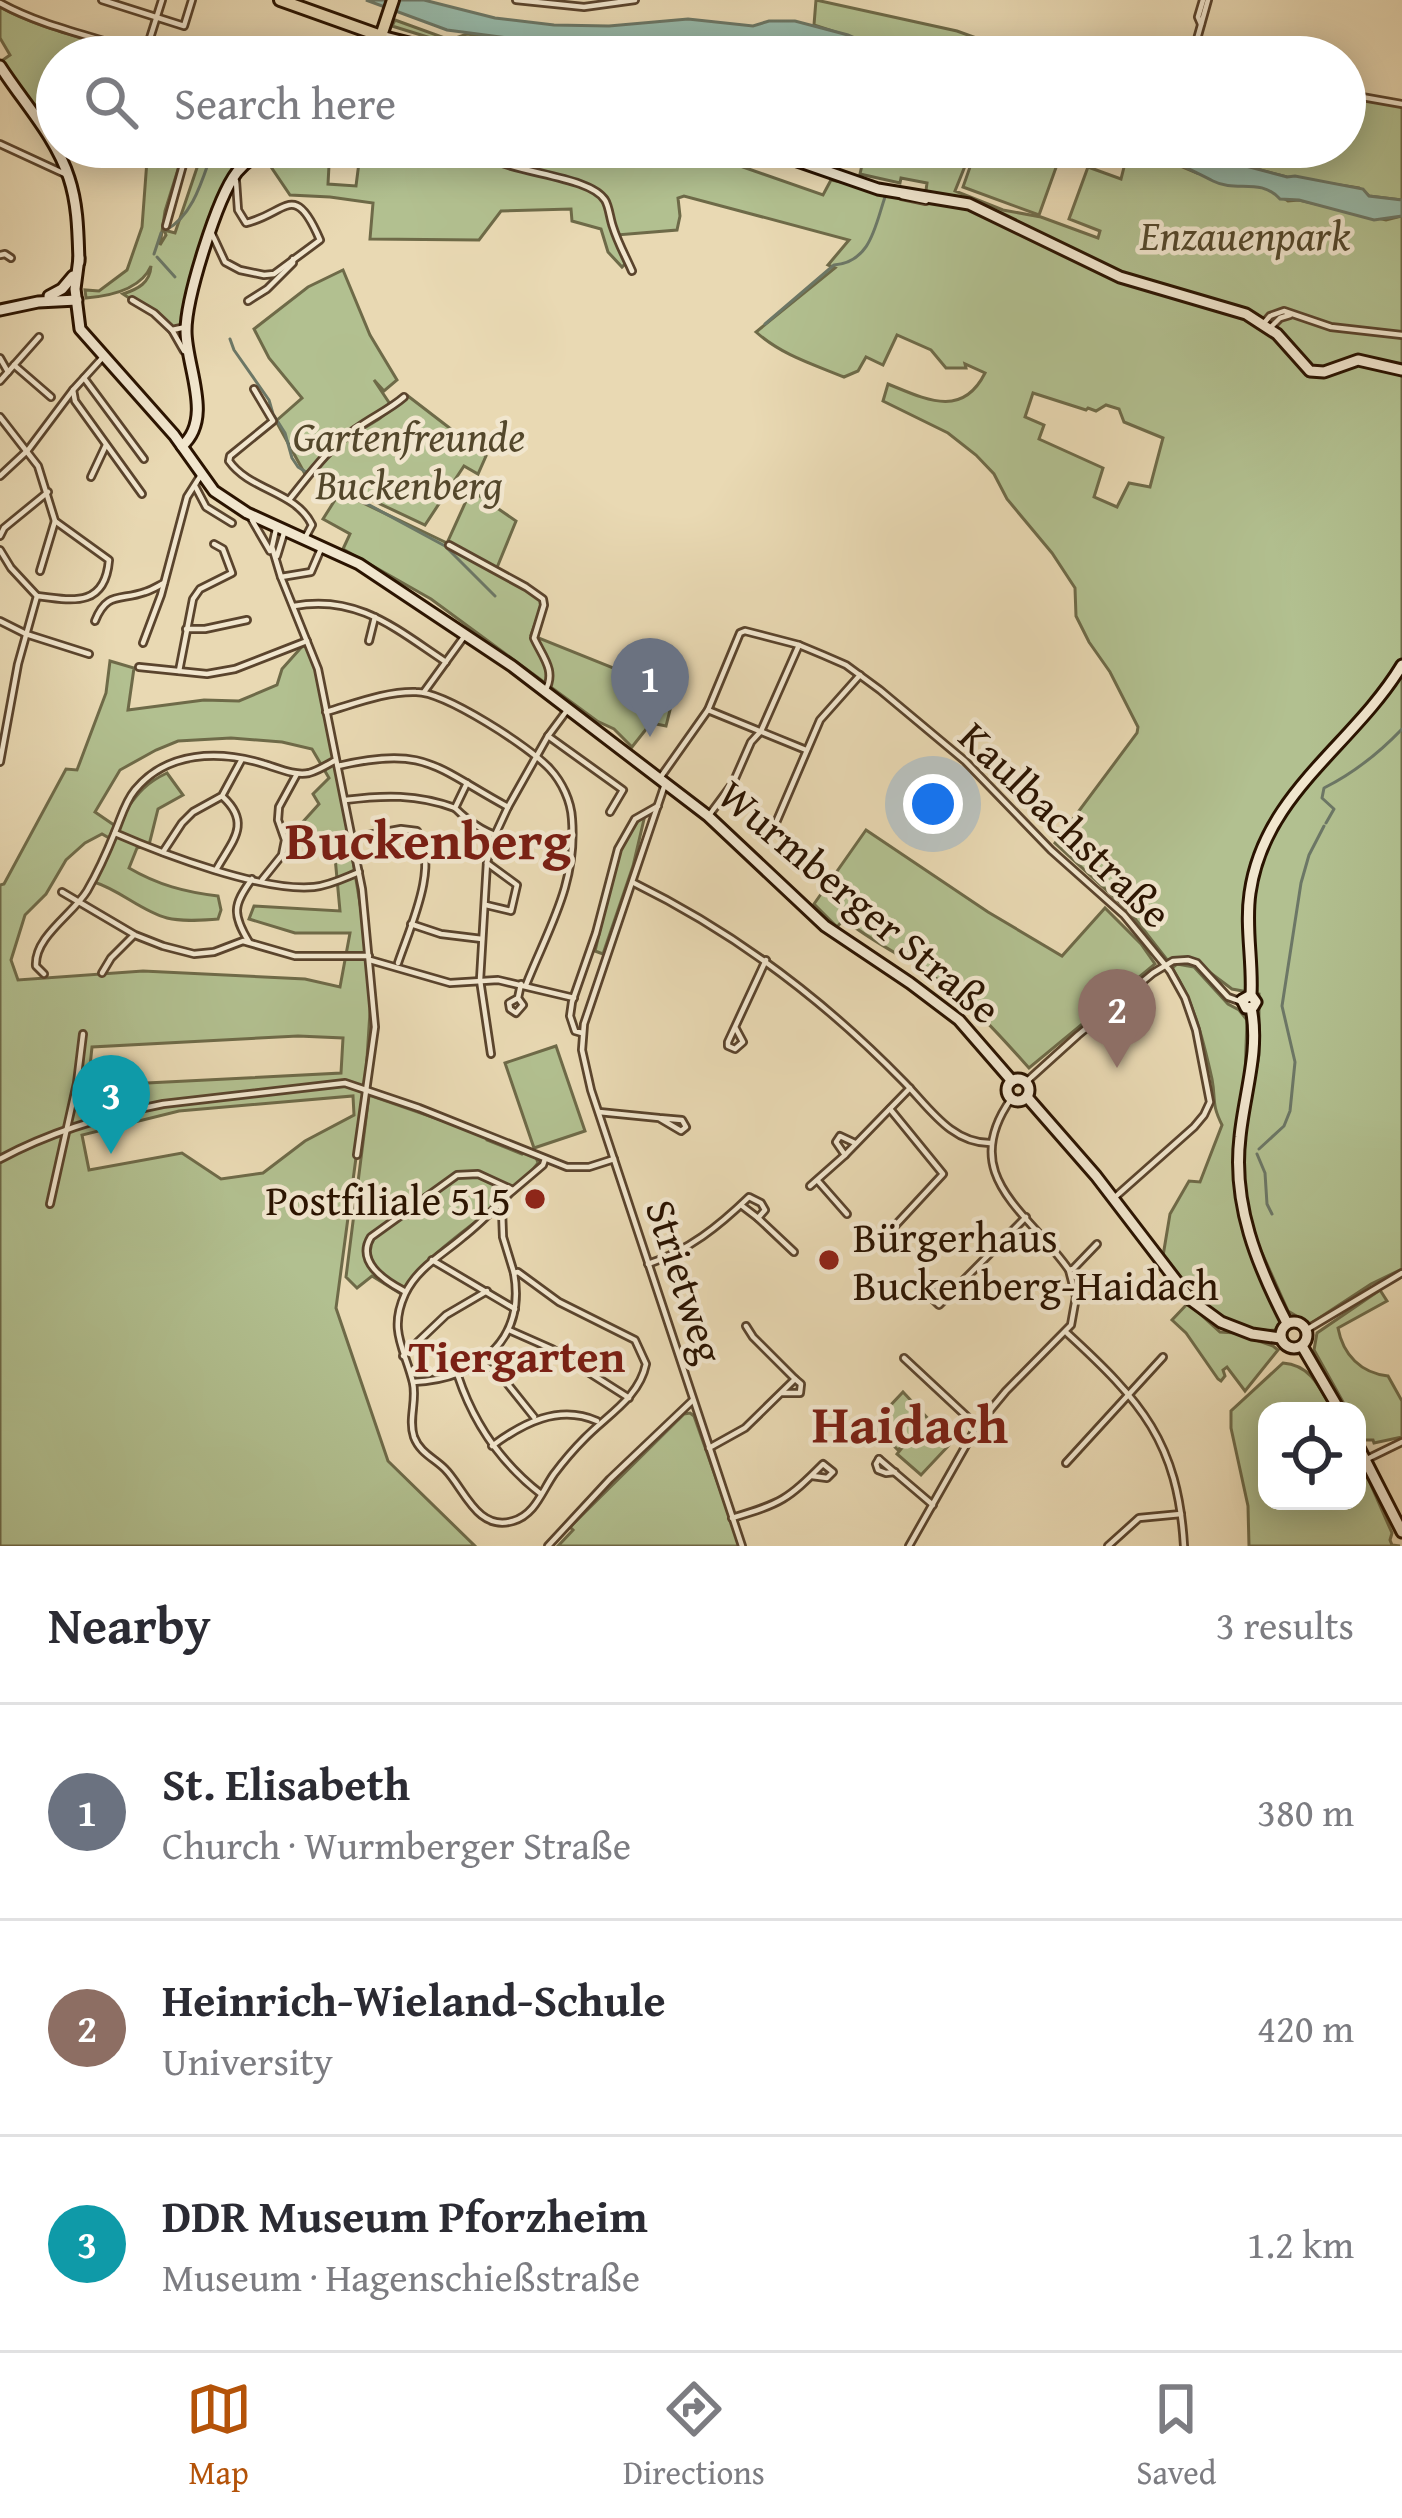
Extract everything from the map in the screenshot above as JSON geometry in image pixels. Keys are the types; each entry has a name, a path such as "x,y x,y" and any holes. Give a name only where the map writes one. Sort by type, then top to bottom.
{"main road":[{"path":"280,0 404,36"},
{"path":"383,29 393,0"},
{"path":"0,66 36,118"},
{"path":"65,168 76,211 78,300"},
{"path":"179,442 191,438 196,420 186,328 193,290 222,199 242,168"},
{"path":"824,168 897,193 969,204 1120,277 1233,310 1267,326 1310,371 1324,372 1358,360 1402,370"},
{"path":"38,302 62,289 79,258"},
{"path":"75,271 78,300"},
{"path":"50,296 78,300"},
{"path":"0,310 78,300"},
{"name":"Wurmberger Straße","path":"78,300 90,342 179,442 198,478 223,499 359,564 545,691 708,816 825,926 959,1020 1012,1081"},
{"path":"1287,1323 1251,1240 1240,1192 1238,1153 1253,1033 1248,1002 1248,907 1266,837 1294,792 1371,710 1402,665"},
{"path":"1012,1081 1026,1082 1027,1097 1011,1099 1007,1089 1012,1081"},
{"path":"1027,1097 1114,1198 1191,1300 1221,1322 1280,1338 1289,1348 1302,1346 1306,1330 1298,1323 1287,1323 1280,1338"},
{"path":"1302,1346 1335,1402"},
{"path":"1366,1462 1402,1532"}],"street":[{"path":"102,0 184,26 192,0"},
{"path":"153,36 162,0"},
{"path":"516,0 584,8 635,0"},
{"path":"1198,36 1206,0"},
{"path":"0,3 34,21 92,36"},
{"path":"1366,98 1402,104"},
{"path":"0,144 36,161"},
{"path":"50,168 70,178"},
{"path":"166,226 181,168"},
{"path":"522,168 601,195 632,272"},
{"path":"211,233 225,262 252,274 274,274 320,240 306,213 297,207 273,209 246,223 239,215 234,176"},
{"path":"897,193 911,200 943,202"},
{"path":"0,255 10,258"},
{"path":"248,301 274,283 293,259"},
{"path":"132,300 172,330 187,354"},
{"path":"1267,326 1295,316 1331,327 1402,335"},
{"path":"172,330 186,328"},
{"path":"0,381 39,337"},
{"path":"0,476 28,450 103,357"},
{"path":"0,358 8,372"},
{"path":"14,364 51,398"},
{"path":"84,379 145,458"},
{"path":"254,389 272,421 229,461 250,482 289,500 310,520 305,538"},
{"path":"74,391 82,412 142,494"},
{"path":"289,500 338,443 404,397"},
{"path":"0,418 28,450 48,492 55,521 40,572"},
{"path":"92,477 106,445"},
{"path":"198,478 199,497 206,507 232,523"},
{"path":"143,643 187,497 198,478"},
{"path":"0,536 48,492"},
{"path":"247,513 275,562"},
{"path":"55,521 109,560 102,586 93,596"},
{"path":"281,528 272,547 275,562 318,669 359,872 370,958 376,1027 357,1155"},
{"path":"179,671 196,592 232,573 224,549 214,544"},
{"path":"280,577 311,572 322,545"},
{"path":"448,545 543,599 534,638 549,668 545,691"},
{"path":"0,551 37,596 108,598 144,593 164,583"},
{"path":"102,586 108,598"},
{"path":"0,762 37,596"},
{"path":"95,621 108,598"},
{"path":"292,607 337,603 375,616 446,662"},
{"path":"369,641 375,616"},
{"path":"187,628 247,620"},
{"path":"0,621 89,653"},
{"name":"Kaulbachstraße","path":"740,633 752,631 799,645 860,675 964,761 1051,850 1135,926 1165,964 1185,998 1196,1030 1210,1102 1194,1127 1114,1198"},
{"name":"Strietweg","path":"740,633 708,710 663,780 634,883 582,1034 584,1065 742,1546"},
{"path":"424,692 466,634"},
{"path":"139,668 206,674 235,669 307,640"},
{"path":"708,816 733,783 761,731 799,645"},
{"path":"770,827 775,825 826,712 860,675"},
{"path":"326,712 399,693 424,692 484,722 552,771 572,815 572,862 565,895 518,998"},
{"path":"491,1054 480,980 487,863 508,807 568,709"},
{"path":"708,710 806,750"},
{"path":"548,736 623,790 610,812"},
{"path":"44,974 36,965 37,952 80,903 125,806 149,777 178,759 206,755 309,773 337,763 405,757 424,760 508,807"},
{"path":"163,852 193,812 222,796 242,759"},
{"path":"262,881 282,855 285,839 279,807 297,773"},
{"path":"454,808 467,783"},
{"path":"345,800 395,795 426,799 454,808 495,835 527,843 572,836"},
{"path":"216,869 238,826 236,811 222,796"},
{"name":"Strietweg","path":"582,1034 575,1031 570,1016 622,838 635,819 658,806"},
{"path":"352,838 401,829 420,833 426,863 397,966"},
{"path":"115,833 216,869 293,888 331,884 359,872"},
{"path":"485,904 511,911 517,885 487,863"},
{"path":"249,942 235,911 252,879"},
{"path":"634,883 721,929 766,960 863,1039 961,1137 991,1143"},
{"path":"62,892 135,935 194,954 249,942 295,956 370,958 450,983 498,980 574,998"},
{"path":"411,924 482,939"},
{"path":"103,973 135,935"},
{"path":"736,1028 766,960"},
{"path":"1026,1082 1165,964 1197,963 1228,997 1248,1002"},
{"path":"50,1204 83,1034"},
{"path":"0,1160 66,1130 163,1104 345,1083 437,1114 545,1159 579,1168 614,1159"},
{"path":"810,1186 910,1088"},
{"path":"909,1546 977,1426 1066,1332 1076,1308 1069,1270 997,1180 991,1143 994,1127 1011,1099"},
{"path":"884,1246 880,1242 943,1174 890,1109"},
{"path":"599,1112 659,1118"},
{"path":"845,1155 836,1140 844,1136 854,1143"},
{"path":"514,1273 578,1313 634,1340 646,1366 641,1384 629,1399 562,1463 528,1513 511,1522 496,1521 477,1510 450,1474 415,1440 413,1382 399,1347 398,1320 406,1292 432,1259 460,1240 545,1159"},
{"path":"406,1292 368,1261 365,1247 371,1237 457,1175 478,1174 513,1190"},
{"path":"818,1181 847,1214"},
{"path":"648,1264 712,1232 751,1197 766,1210 758,1218"},
{"path":"413,1382 458,1376 498,1346 509,1330 516,1310 514,1273 499,1204"},
{"path":"741,1205 794,1252"},
{"path":"952,1292 1026,1217"},
{"path":"1069,1270 1097,1244"},
{"path":"432,1259 516,1310"},
{"path":"1306,1330 1402,1273"},
{"path":"403,1356 439,1321 487,1291"},
{"path":"746,1326 801,1384 800,1393 782,1393"},
{"path":"509,1330 549,1347 629,1399"},
{"path":"1066,1332 1128,1395 1166,1449 1184,1546"},
{"path":"1066,1463 1163,1357"},
{"path":"904,1358 977,1426"},
{"path":"480,1362 512,1387 535,1420"},
{"path":"458,1376 492,1445 542,1494"},
{"path":"709,1448 745,1428 796,1379"},
{"path":"548,1546 693,1400"},
{"path":"492,1445 517,1428 560,1414 578,1414 600,1423"},
{"path":"1366,1460 1402,1442"},
{"path":"895,1472 933,1504"},
{"path":"732,1517 787,1499 812,1476"},
{"path":"1108,1546 1139,1518 1181,1514"}],"green space":[{"path":"816,0 971,36 847,36 814,25"},
{"path":"0,7 77,36 36,36 36,107 0,62 10,55 0,38"},
{"path":"395,20 439,36 424,36 392,26"},
{"path":"1366,100 1402,106 1402,200 1253,168 1366,168"},
{"path":"146,168 178,168 160,245 164,230 175,233 197,168 244,168 228,182 184,325 176,329 123,294 142,284 151,266 132,286 86,298 85,290 99,291 127,270 142,227"},
{"name":"Enzauenpark","path":"272,168 329,168 328,184 356,186 358,168 746,168 823,195 831,180 925,198 927,183 860,174 861,168 964,168 955,191 1098,238 1100,231 1069,219 1088,168 1121,179 1124,168 1185,168 1270,189 1288,201 1386,220 1402,216 1402,1269 1310,1324 1288,1311 1258,1244 1243,1171 1259,1055 1259,994 1232,989 1192,959 1168,961 1129,911 1055,843 1138,727 1076,616 1075,588 1007,499 994,474 948,433 883,401 888,384 929,399 954,401 976,387 985,373 965,364 966,368 946,368 931,350 897,335 883,365 866,357 858,371 844,377 787,353 756,332 835,268 828,265 849,240 684,196 678,198 677,230 616,235 626,263 622,267 608,252 601,229 572,221 571,209 501,211 479,240 370,239 373,203 290,195","holes":["1033,393 1088,408 1119,409 1124,422 1163,438 1150,487 1129,483 1117,507 1094,497 1103,468 1039,439 1044,425 1025,417"]},
{"path":"970,168 1056,168 1039,215 963,187"},
{"path":"343,270 370,335 397,380 384,391 374,380 392,407 349,431 305,474 276,421 302,398 269,358 254,329 308,287"},
{"name":"Gartenfreunde Buckenberg","path":"408,396 486,456 478,474 464,466 425,525 312,472 348,438"},
{"path":"471,490 516,521 496,570 535,592 543,602 531,635 616,669 671,706 666,726 651,723 632,747 614,729 431,599 343,549 350,534 323,519 340,492 494,569 448,541"},
{"path":"307,641 351,849 371,996 365,1090 336,1308 388,1461 475,1546 0,1546 0,885 66,769 77,770 106,693 110,661 134,668 128,710 204,700 239,701 277,685 282,669","holes":["231,738 312,749 329,778 313,794 319,804 301,824 335,857 340,911 254,906 249,919 295,933 350,933 340,987 305,979 143,971 18,980 11,960 25,915 46,894 66,860 102,834 109,838 110,846 94,882 167,918 218,919 218,896 172,887 129,868 137,848 149,845 158,809 183,795 167,773 142,790 114,825 95,812 120,770 156,750 178,741","298,1036 343,1038 341,1073 147,1083 131,1099 87,1095 92,1047","353,1096 354,1115 305,1141 263,1173 221,1179 182,1153 89,1170 82,1135 179,1111"]},
{"path":"645,815 603,954 595,951 618,858"},
{"path":"866,830 1062,956 1105,908 1155,964 1029,1068 940,981 844,919 837,927 814,904"},
{"path":"1177,964 1194,967 1247,1020 1234,1181 1262,1280 1281,1322 1275,1330 1257,1330 1225,1318 1184,1283 1163,1256 1170,1214 1189,1181 1200,1182 1222,1125 1197,1021 1172,968"},
{"path":"556,1046 585,1131 534,1148 505,1063"},
{"path":"369,1095 487,1136 487,1140 536,1157 538,1163 506,1197 432,1258 401,1294 372,1276 357,1288 346,1277"},
{"path":"1380,1290 1387,1301 1338,1328 1355,1361 1388,1376 1402,1401 1402,1437 1374,1443 1366,1440 1366,1402 1343,1402 1314,1350 1317,1333"},
{"path":"1188,1303 1220,1332 1236,1333 1278,1350 1245,1391 1227,1367 1225,1376 1218,1379 1172,1320"},
{"path":"1283,1363 1308,1373 1328,1402 1258,1402 1258,1510 1366,1510 1367,1476 1392,1533 1392,1545 1400,1546 1249,1546 1248,1506 1231,1411"},
{"path":"903,1392 951,1443 921,1475 897,1454 905,1444 898,1450 872,1425"},
{"path":"690,1413 740,1546 558,1546 573,1530 570,1527"}],"shaded area":[{"path":"366,0 424,0 495,18 554,25 688,19 753,26 795,21 850,36 492,36 447,30"},
{"path":"1188,168 1253,168 1363,189 1369,196 1402,200 1402,216 1374,220 1280,199 1256,187 1222,184"}],"waterway":[{"path":"166,230 191,204 207,168"},
{"path":"765,324 834,265 864,250 885,197"},
{"path":"154,254 161,233"},
{"path":"157,257 175,277"},
{"path":"230,339 269,400 292,458 306,472"},
{"path":"314,475 445,546 495,596"},
{"path":"1326,823 1334,809 1322,798 1324,788 1365,762 1402,729"},
{"path":"1259,1149 1284,1126 1290,1111 1295,1062 1282,1006 1301,883 1324,826"},
{"path":"1257,1154 1272,1214"}],"place":[{"name":"St. Elisabeth","path":"650,737"},
{"name":"Heinrich-Wieland-Schule","path":"1117,1068"},
{"name":"DDR Museum Pforzheim","path":"111,1154"},
{"name":"Postfiliale 515","path":"535,1199"},
{"name":"Bürgerhaus Buckenberg-Haidach","path":"829,1260"}],"district":[{"name":"Buckenberg","path":"428,839"},
{"name":"Tiergarten","path":"517,1355"},
{"name":"Haidach","path":"910,1423"}]}
